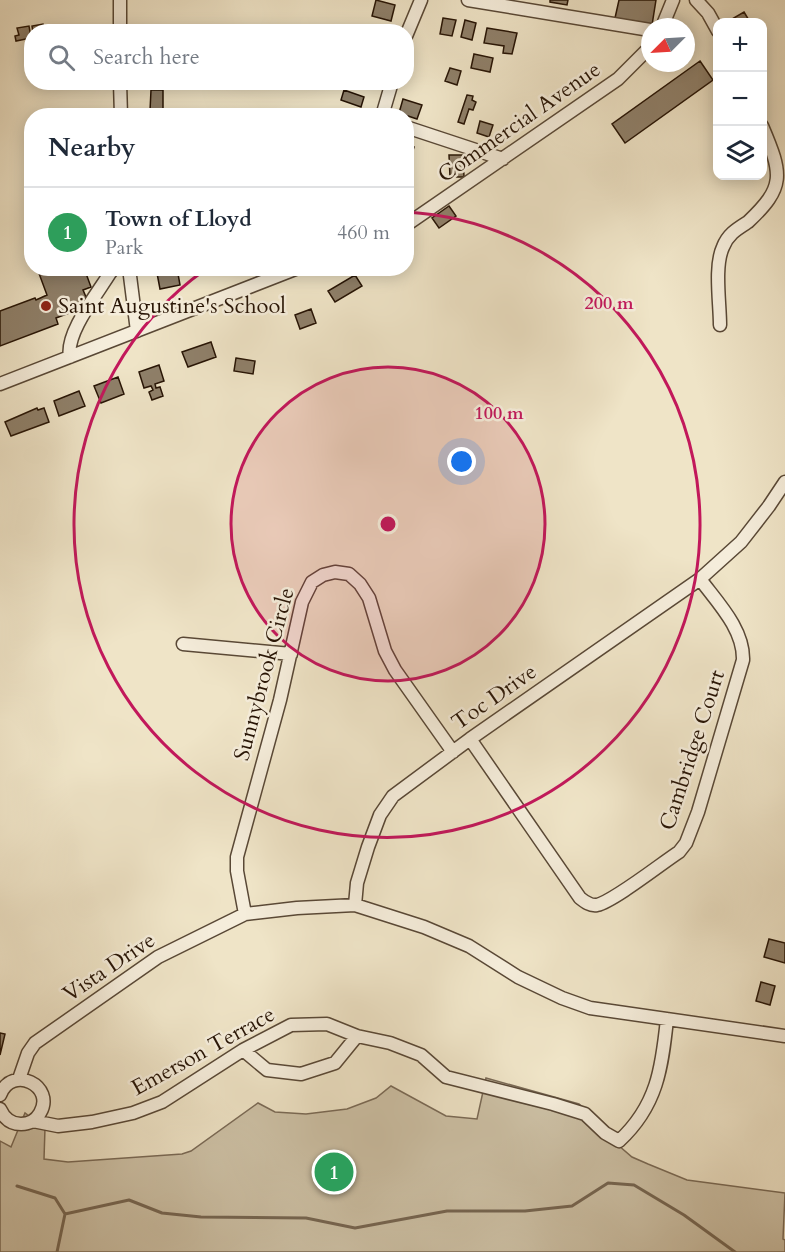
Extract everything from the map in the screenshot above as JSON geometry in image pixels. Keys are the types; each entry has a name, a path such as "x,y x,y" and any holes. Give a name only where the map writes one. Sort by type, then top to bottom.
{"street":[{"path":"120,0 120,24"},
{"path":"411,24 421,0"},
{"path":"468,0 641,29"},
{"path":"666,18 673,0"},
{"path":"696,0 708,13 713,23"},
{"name":"Commercial Avenue","path":"414,220 618,79 641,56"},
{"path":"120,90 121,108"},
{"path":"384,108 390,90"},
{"path":"414,130 503,159"},
{"path":"720,325 719,267 722,248 730,234 773,204 781,194 784,183 780,166 767,137"},
{"path":"70,357 70,343 78,325 109,276"},
{"path":"130,276 137,331"},
{"path":"0,384 278,276"},
{"name":"Toc Drive","path":"355,905 357,883 380,815 393,796 470,739 700,579 741,542 785,482"},
{"name":"Sunnybrook Circle","path":"245,914 237,871 237,857 291,654 302,602 312,582 323,575 335,572 349,574 360,584 369,598 385,651 395,670 453,752"},
{"name":"Cambridge Court","path":"470,739 580,898 588,904 596,905 610,899 680,852 698,812 743,660 741,642 728,616 700,579"},
{"path":"183,644 291,654"},
{"path":"245,914 355,905 424,927 469,946 518,977 562,999 590,1008 785,1036"},
{"name":"Vista Drive","path":"19,1079 28,1053 35,1043 158,957 245,914"},
{"name":"Emerson Terrace","path":"0,1110 4,1117 16,1124 33,1121 58,1126 92,1122 133,1113 162,1102 243,1050 291,1025 327,1024 357,1036 390,1043 421,1055 446,1077 585,1114 604,1133 619,1141 633,1128 652,1096 664,1053 668,1019"},
{"path":"243,1050 267,1070 301,1074 335,1063 357,1036"},
{"path":"0,1095 6,1085 19,1079 34,1083 43,1095 42,1110 33,1121"}],"shaded area":[{"path":"486,1078 579,1104 632,1157 687,1180 785,1193 783,1239 785,1240 785,1252 0,1252 0,1141 11,1147 25,1113 45,1128 44,1159 68,1162 182,1154 191,1151 258,1103 275,1112 306,1114 347,1109 376,1098 391,1086 446,1116 477,1119"}],"building":[{"path":"376,0 395,5 391,21 372,16"},
{"path":"550,0 568,0 567,5 550,2"},
{"path":"619,0 656,0 653,18 641,18 641,23 615,18"},
{"path":"744,12 748,18 734,18"},
{"path":"443,18 456,20 452,36 440,34"},
{"path":"465,20 476,23 472,40 461,37"},
{"path":"24,27 24,39 16,41 15,36 19,35 17,28"},
{"path":"487,28 517,33 512,54 503,53 504,46 484,43"},
{"path":"474,54 493,58 490,72 471,68"},
{"path":"700,61 713,80 625,143 612,124 685,72 695,72 695,65"},
{"path":"450,68 461,71 457,85 445,81"},
{"path":"151,90 163,90 163,108 150,108"},
{"path":"344,90 364,97 361,107 341,100"},
{"path":"467,95 473,96 472,100 476,102 473,110 469,109 464,124 458,122"},
{"path":"403,99 422,105 417,119 414,118 414,108 400,108"},
{"path":"480,121 493,125 489,137 477,133"},
{"path":"449,155 463,155 464,177 450,177"},
{"path":"449,206 456,216 439,228 432,218"},
{"name":"Saint Augustine's School","path":"40,276 87,276 91,287 83,290 86,297 81,305 76,307 77,310 56,318 58,324 0,346 0,311 47,295"},
{"path":"158,276 178,276 180,285 160,289"},
{"path":"353,276 362,286 335,302 328,291"},
{"path":"311,309 316,323 300,329 295,315"},
{"path":"211,342 216,357 188,367 182,352"},
{"path":"236,358 255,361 253,374 234,371"},
{"path":"159,365 164,381 155,384 156,388 160,387 163,396 152,400 149,392 153,390 151,386 144,388 139,372"},
{"path":"118,377 124,394 101,403 94,386"},
{"path":"79,391 85,406 59,416 54,401"},
{"path":"37,408 38,410 44,408 49,422 11,436 5,422"},
{"path":"769,939 785,943 785,963 764,957"},
{"path":"761,982 775,986 770,1005 756,1001"},
{"path":"0,1033 5,1034 0,1055"}],"waterway":[{"path":"65,1214 129,1200 162,1213 201,1217 306,1218 355,1228 447,1211 525,1211 572,1206 608,1183 634,1185 684,1215 735,1252"},
{"path":"17,1186 55,1198 65,1214 57,1252"}],"place":[{"name":"Saint Augustine's School","path":"46,306"},
{"name":"Town of Lloyd","path":"334,1172"}]}
